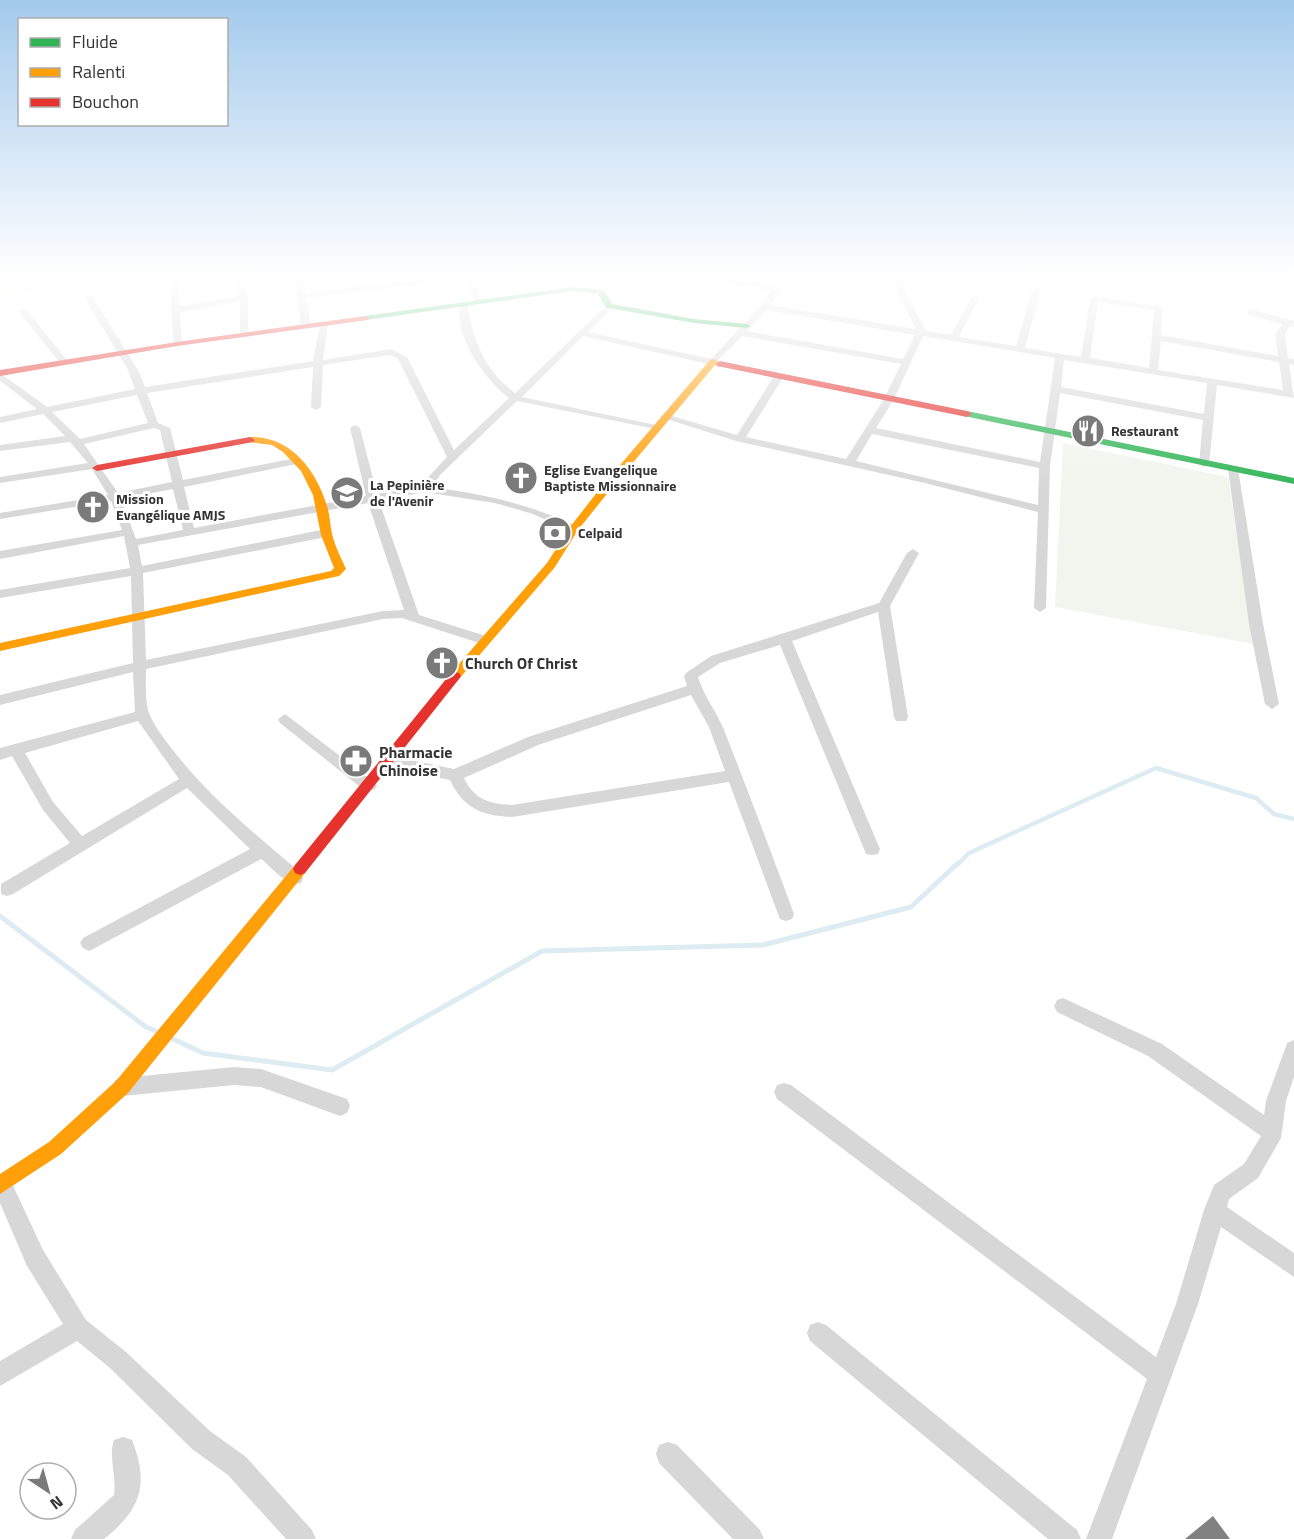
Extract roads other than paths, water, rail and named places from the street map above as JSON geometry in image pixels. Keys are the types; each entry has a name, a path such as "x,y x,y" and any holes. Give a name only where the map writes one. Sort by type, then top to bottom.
{"street":[{"path":"53,349 63,361"},
{"path":"121,349 154,425"},
{"path":"0,374 63,361 144,349"},
{"path":"316,407 320,349"},
{"path":"473,349 491,380 515,398 656,428"},
{"path":"424,489 452,456 566,349"},
{"path":"653,349 1294,481"},
{"path":"303,1539 237,1466 201,1440 118,1360 78,1328 35,1258 1,1185 32,1166 122,1088 295,878 484,640 551,565 574,529 656,428 726,349"},
{"path":"840,349 907,362"},
{"path":"849,463 889,399 913,349"},
{"path":"1014,349 1291,395 1282,349"},
{"path":"1085,361 1087,349"},
{"path":"1153,373 1154,349"},
{"path":"1221,349 1294,362"},
{"path":"0,420 140,391 391,352 401,355 452,456"},
{"path":"1040,608 1045,466 1060,357"},
{"path":"0,374 75,441 96,466 115,497 130,537 135,571 142,715 187,781 295,878"},
{"path":"740,439 779,376"},
{"path":"1204,464 1212,383"},
{"path":"1055,390 1208,418"},
{"path":"665,417 740,439 1045,510"},
{"path":"0,448 75,441 154,425 165,428 168,431 177,485 189,532"},
{"path":"355,428 372,498 413,616"},
{"path":"869,430 1045,466"},
{"path":"0,480 261,438 279,443 296,461 323,506 326,533 340,569 335,574 138,619 0,647"},
{"path":"0,516 115,497 296,461"},
{"path":"1233,470 1256,624 1272,705"},
{"path":"0,555 130,537 189,532 323,506 396,496 424,489 496,500 537,512 574,529"},
{"path":"0,594 135,571 326,533"},
{"path":"901,717 884,606 913,554"},
{"path":"786,914 735,775 707,707 694,689 691,676 699,667 713,660 840,618 884,606"},
{"path":"0,700 138,666 383,615 413,616 484,640"},
{"path":"784,638 872,849"},
{"path":"387,761 455,775 533,741 694,689"},
{"path":"0,754 142,715"},
{"path":"285,719 369,786"},
{"path":"16,750 48,806 81,846"},
{"path":"455,775 474,805 490,811 512,811 735,775"},
{"path":"7,889 187,781"},
{"path":"89,944 262,850"},
{"path":"1063,1006 1155,1050 1270,1131"},
{"path":"1099,1539 1187,1304 1221,1192 1251,1171 1271,1138 1270,1131 1276,1101 1294,1049"},
{"path":"122,1088 234,1076 261,1078 340,1106"},
{"path":"784,1092 1161,1374"},
{"path":"1214,1210 1294,1266"},
{"path":"0,1374 78,1328"},
{"path":"818,1333 1068,1539"},
{"path":"84,1539 123,1506 130,1494 123,1449"},
{"path":"668,1454 751,1539"}],"waterway":[{"path":"957,865 969,853 1156,768 1256,798 1274,814 1294,819"},
{"path":"173,1039 203,1053 332,1070 542,951 763,945 911,907 958,863"},
{"path":"0,916 146,1027 160,1033"}],"place":[{"name":"Restaurant","path":"1088,431"},
{"name":"Eglise Evangelique Baptiste Missionnaire","path":"521,478"},
{"name":"La Pepinière de l'Avenir","path":"347,493"},
{"name":"Mission Evangélique AMJS","path":"93,507"},
{"name":"Celpaid","path":"555,533"},
{"name":"Church Of Christ","path":"442,663"},
{"name":"Pharmacie Chinoise","path":"356,761"}]}
